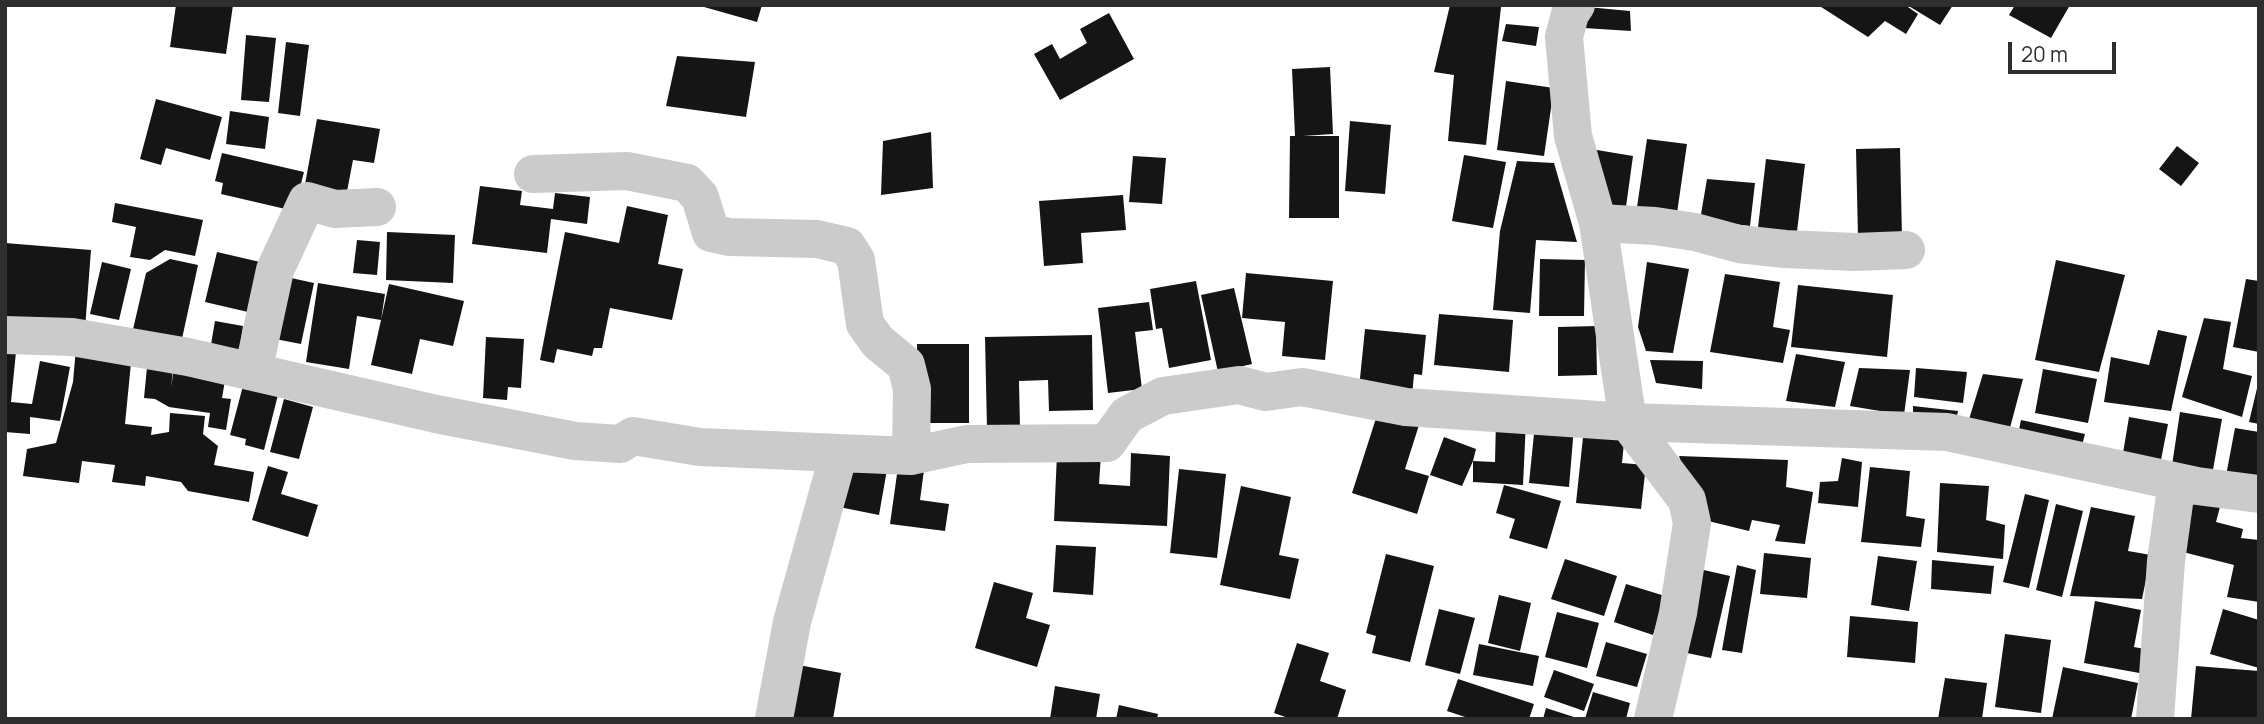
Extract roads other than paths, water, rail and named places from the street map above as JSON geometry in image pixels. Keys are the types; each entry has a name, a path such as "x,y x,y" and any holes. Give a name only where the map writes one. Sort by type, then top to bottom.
{"street":[{"path":"1576,5 1570,14 1564,37 1573,136 1598,223 1628,422 1687,500 1692,523 1678,612 1653,719"},
{"path":"533,174 627,171 687,183 700,197 711,233 730,237 817,239 847,246 856,260 865,324 878,342 906,365 912,389 911,456"},
{"path":"253,372 275,270 307,201 335,209 377,207"},
{"path":"1598,223 1655,226 1695,232 1739,244 1785,249 1855,252 1906,250"},
{"path":"5,335 72,337 188,357 436,414 575,441 620,443 633,436 701,447 911,456 967,444 1107,443 1127,415 1163,396 1239,385 1266,392 1302,387 1406,407 1628,422 1947,432 2177,482 2259,494"},
{"path":"774,719 792,622 839,453"},
{"path":"2155,719 2166,561 2177,482"}]}
